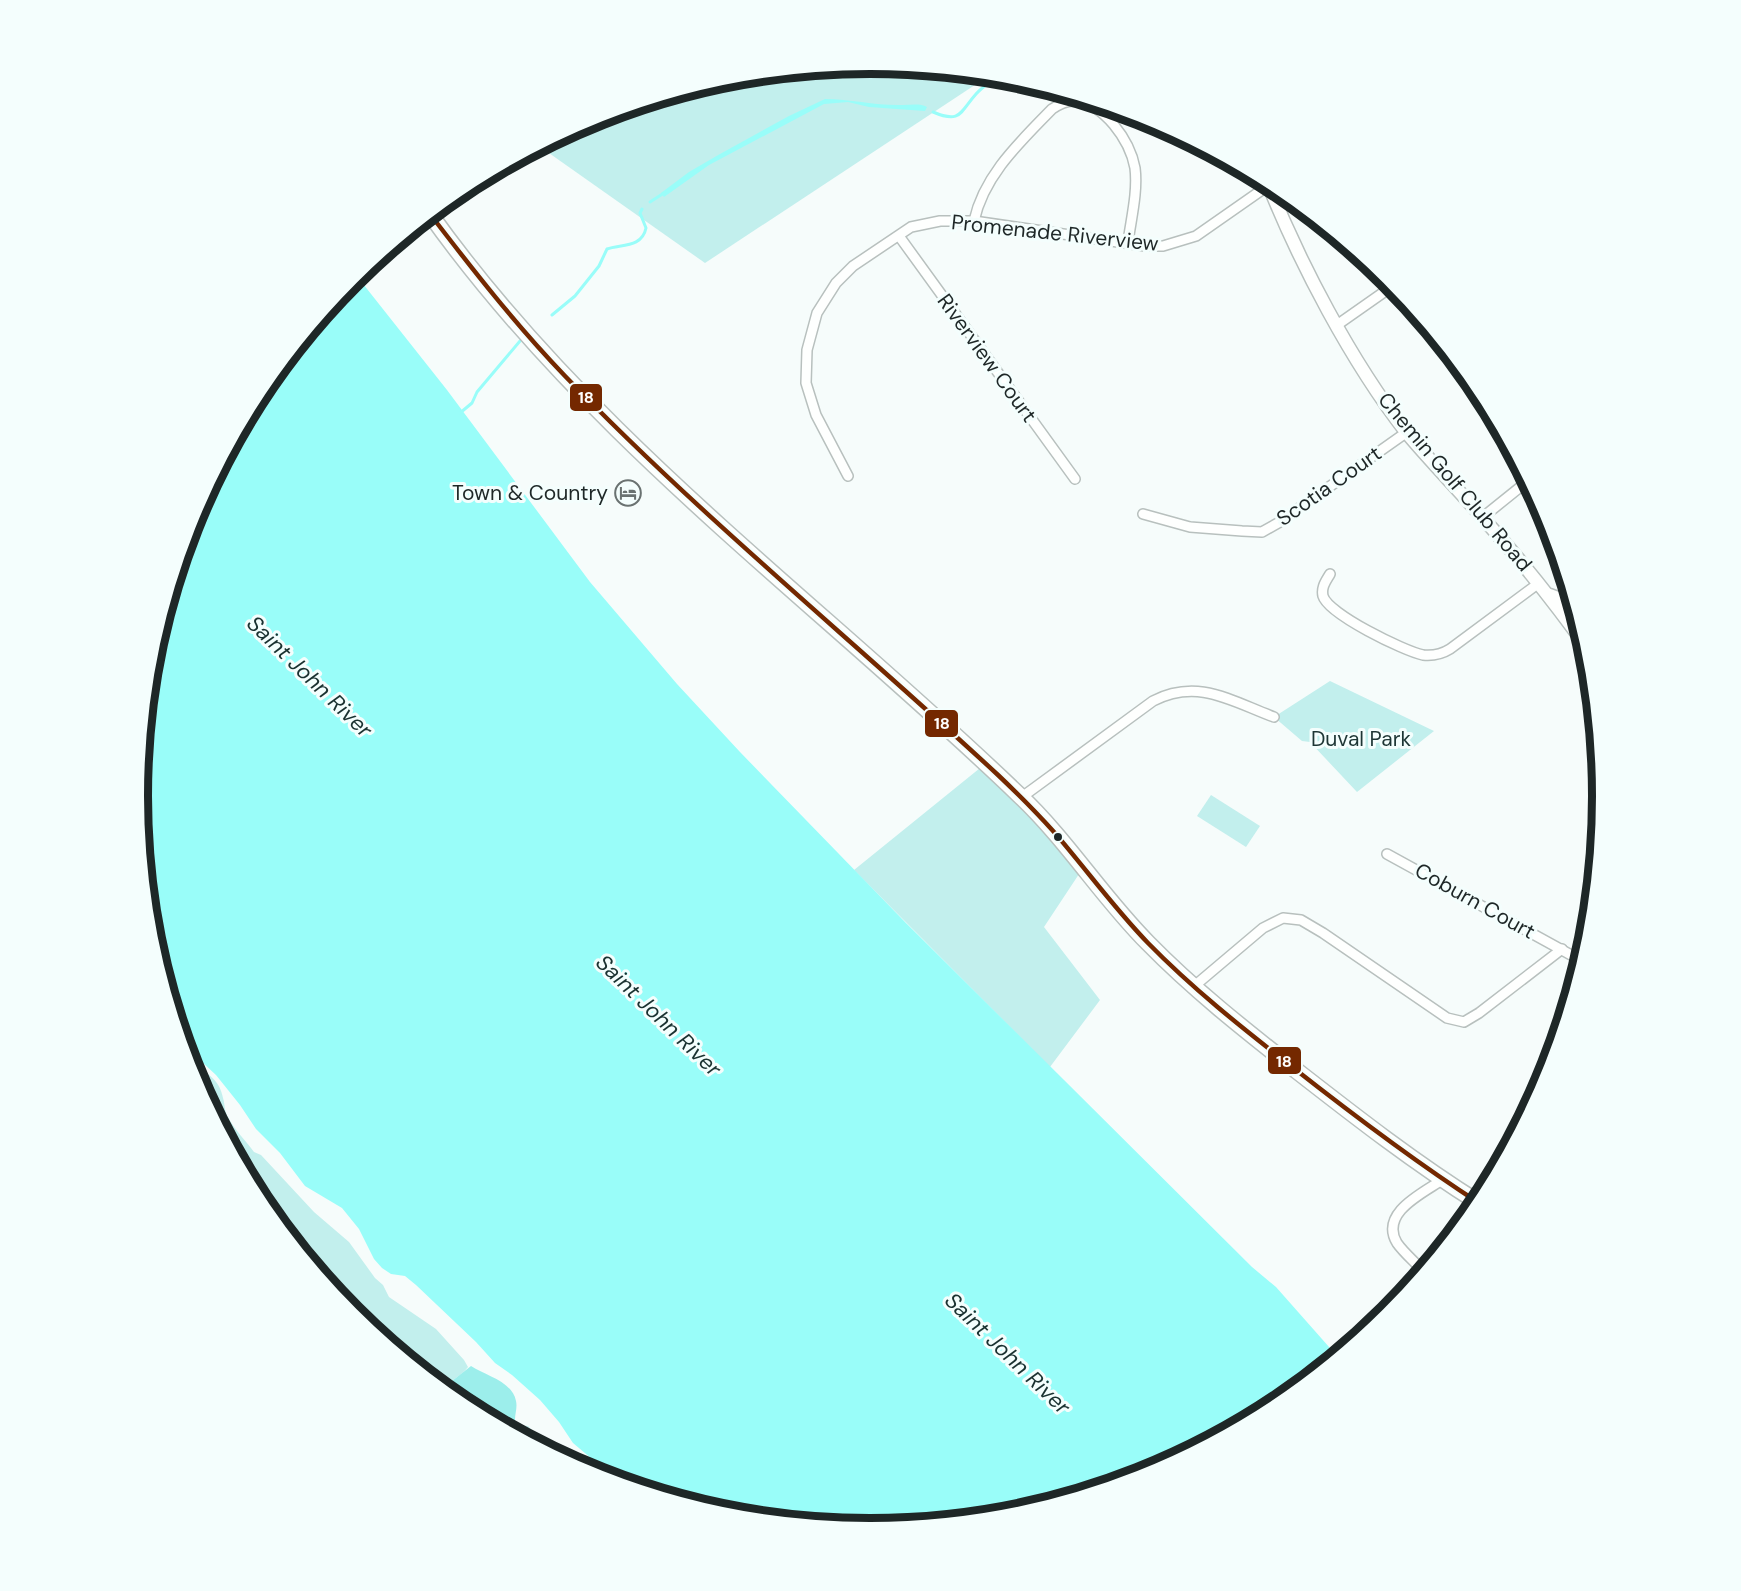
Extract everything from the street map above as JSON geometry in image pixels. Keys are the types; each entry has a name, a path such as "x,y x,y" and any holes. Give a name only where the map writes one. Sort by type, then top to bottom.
{"main road":[{"path":"435,220 462,258 607,420 681,490 1022,797 1144,940 1192,988 1383,1138 1470,1198"}],"street":[{"path":"975,221 978,204 997,169 1020,141 1052,109 1069,102"},
{"path":"1092,109 1106,117 1116,127 1131,154 1135,167 1136,182 1128,242"},
{"name":"Promenade Riverview","path":"848,476 816,415 806,383 807,350 817,313 836,283 854,266 911,227 940,221 975,221 1145,246 1163,246 1196,236 1261,188"},
{"name":"Chemin Golf Club Road","path":"1274,197 1306,266 1369,380 1407,432 1549,594 1572,627"},
{"name":"Riverview Court","path":"899,236 1075,479"},
{"path":"1337,325 1386,290"},
{"name":"Scotia Court","path":"1143,514 1190,527 1262,532 1407,432"},
{"path":"1483,517 1522,485"},
{"path":"1330,574 1323,586 1323,596 1335,611 1362,628 1425,655 1443,653 1450,649 1539,583"},
{"path":"1549,594 1565,601"},
{"path":"1022,797 1153,701 1171,693 1192,690 1210,694 1274,717"},
{"name":"Coburn Court","path":"1387,854 1574,956"},
{"path":"1192,988 1263,928 1283,918 1301,920 1447,1018 1464,1022 1562,949"},
{"path":"1418,1266 1395,1240 1393,1230 1395,1220 1399,1211 1408,1203 1442,1180"}],"green space":[{"path":"870,74 918,75 979,82 705,263 546,151 594,128 638,112 730,87 823,75"},
{"name":"Duval Park","path":"1330,681 1434,731 1357,792 1310,742 1302,741 1274,717"},
{"path":"985,764 1083,868 1044,927 1100,1000 1050,1067 854,870"},
{"path":"1211,795 1260,826 1246,847 1197,816"},
{"path":"202,1070 216,1081 227,1115 254,1152 261,1155 314,1212 349,1242 375,1278 383,1285 389,1297 436,1329 464,1360 468,1367 451,1382 431,1368 394,1338 328,1272 270,1197 223,1115"},
{"path":"517,1425 528,1426 537,1436"}],"shaded area":[{"path":"471,1366 504,1384 514,1394 516,1425 469,1396 451,1383"}],"water":[{"path":"825,99 927,107 925,111 869,107 848,102 824,104 709,165 664,197 661,193 689,172 720,154"},
{"name":"Saint John River","path":"362,283 447,390 590,582 677,684 906,923 1252,1267 1276,1287 1332,1350 1272,1396 1190,1443 1147,1463 1103,1479 1011,1504 918,1516 870,1518 776,1511 730,1504 684,1493 599,1465 573,1443 540,1400 495,1363 416,1285 405,1276 391,1274 382,1268 374,1259 359,1229 342,1208 305,1186 280,1153 256,1129 216,1075 199,1061 187,1028 162,936 150,843 148,796 150,748 162,655 173,609 203,519 245,434 270,394 298,356 328,319"}],"waterway":[{"path":"933,112 949,117 959,114 978,91 988,84"},
{"path":"650,202 664,193"},
{"path":"552,315 575,296 599,266 607,249 630,244 640,239 646,228 640,213 642,209"},
{"path":"460,413 472,403 477,392 520,341"}],"transit line":[{"name":"18","path":"435,220 512,317 565,376 724,529 944,725 1012,789 1054,832 1123,916 1165,960 1217,1007 1314,1084 1407,1154 1471,1197"}],"place":[{"name":"Town & Country","path":"628,493"}]}
